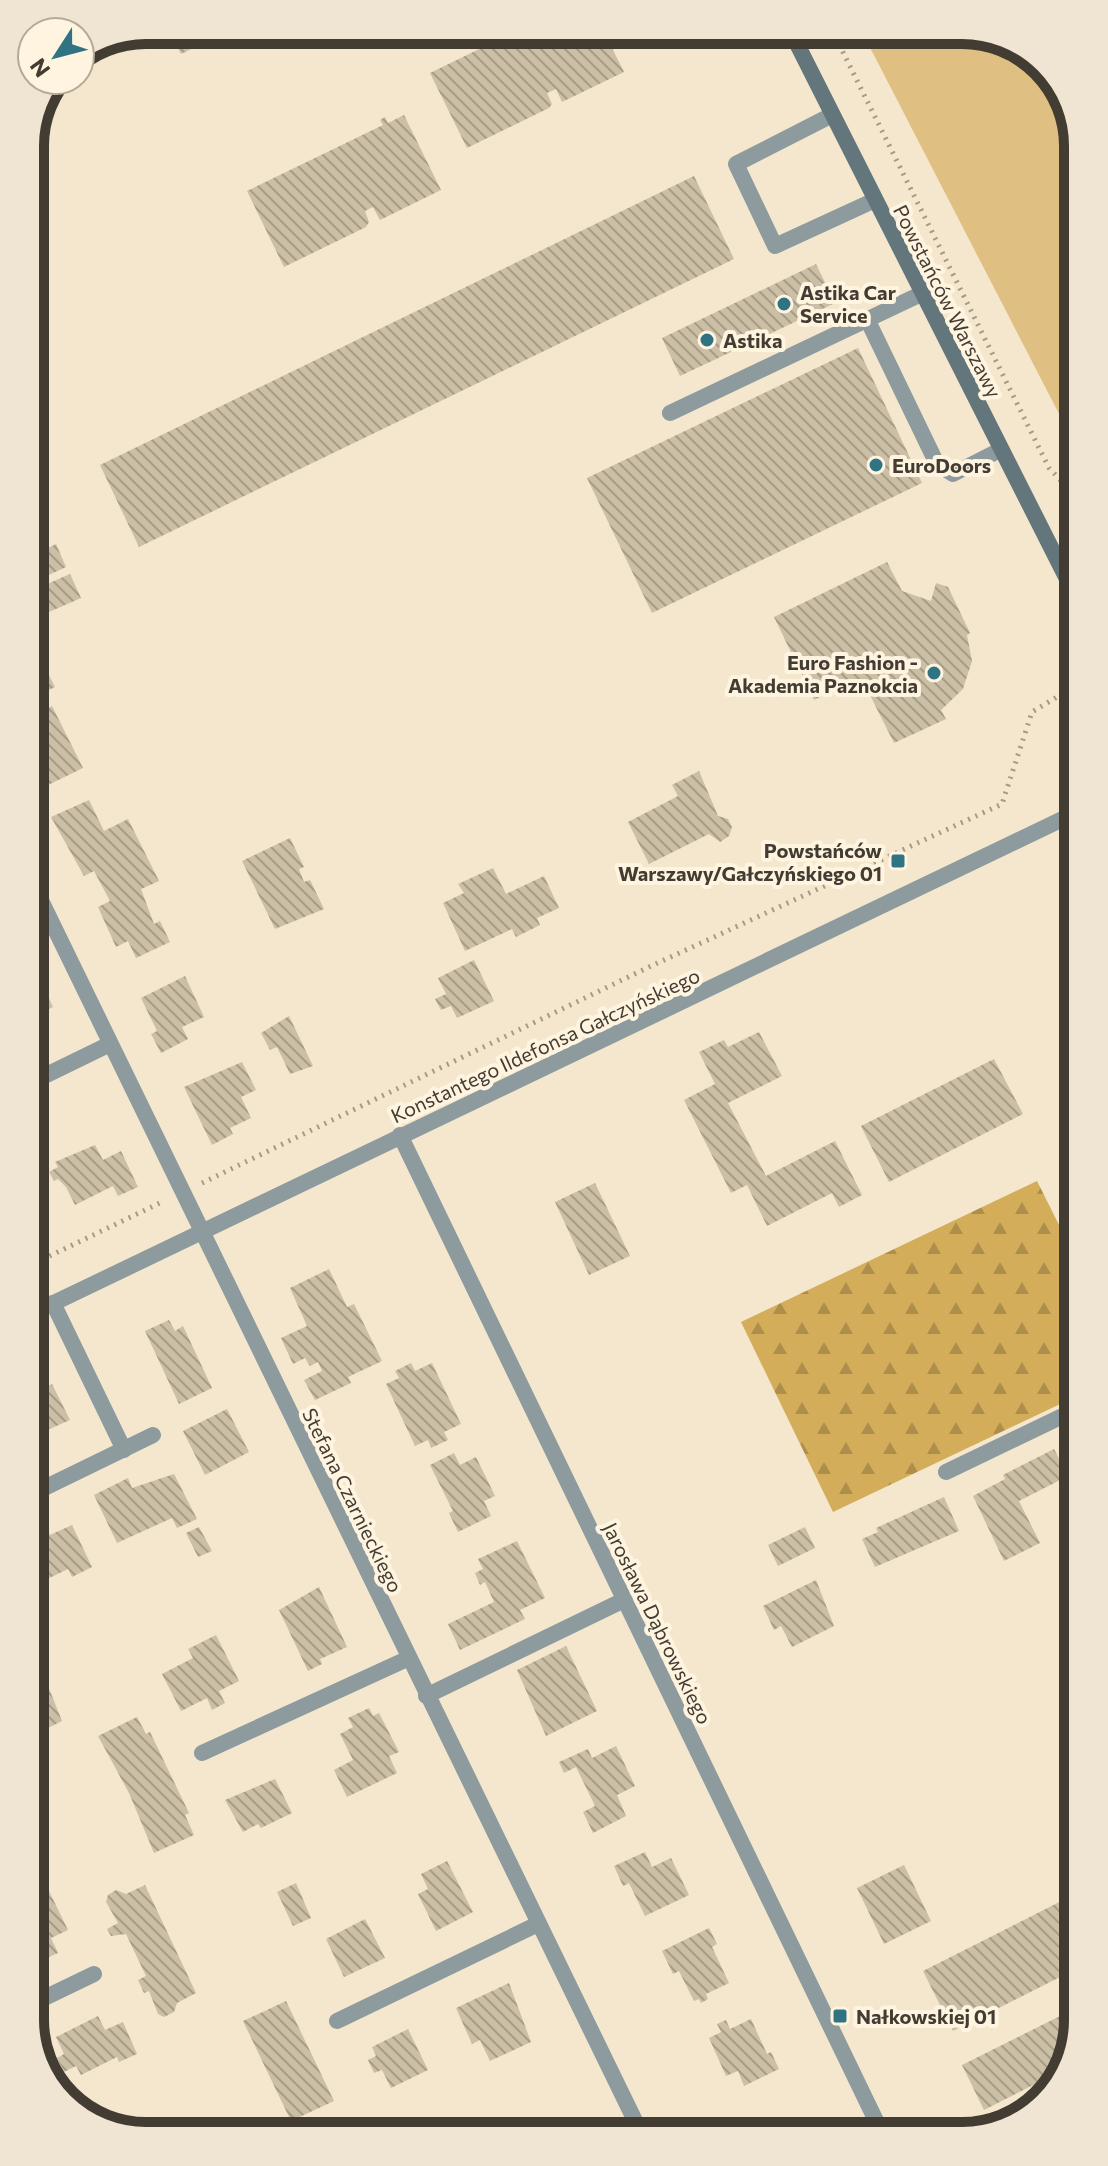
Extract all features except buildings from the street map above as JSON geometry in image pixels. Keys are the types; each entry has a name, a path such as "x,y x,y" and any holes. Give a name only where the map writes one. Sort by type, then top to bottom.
{"main road":[{"name":"Powstańców Warszawy","path":"797,44 1064,574"}],"street":[{"path":"832,115 736,164 775,246 875,200"},
{"path":"670,413 921,294"},
{"path":"868,321 937,464 953,474 1000,450"},
{"name":"Konstantego Ildefonsa Gałczyńskiego","path":"44,1308 1064,818"},
{"name":"Stefana Czarnieckiego","path":"44,907 407,1659 636,2122"},
{"path":"44,1076 110,1044"},
{"name":"Jarosława Dąbrowskiego","path":"400,1135 877,2122"},
{"path":"53,1303 124,1450"},
{"path":"946,1472 1064,1415"},
{"path":"44,1488 153,1435"},
{"path":"426,1696 624,1600"},
{"path":"202,1753 407,1659"},
{"path":"337,2021 538,1924"},
{"path":"44,1998 94,1974"}],"path":[{"path":"839,44 1049,468 1064,484"},
{"path":"44,1259 649,967 1002,804 1032,712 1064,693"}],"shaded area":[{"path":"868,44 982,46 1024,65 1050,95 1062,126 1064,146 1064,423"}],"green space":[{"path":"1037,1181 1064,1235 1064,1402 833,1512 741,1322"}],"place":[{"name":"Astika Car Service","path":"784,304"},
{"name":"Astika","path":"707,340"},
{"name":"EuroDoors","path":"876,465"},
{"name":"Euro Fashion - Akademia Paznokcia","path":"934,673"},
{"name":"Powstańców Warszawy/Gałczyńskiego 01","path":"898,861"},
{"name":"Nałkowskiej 01","path":"840,2016"}]}
